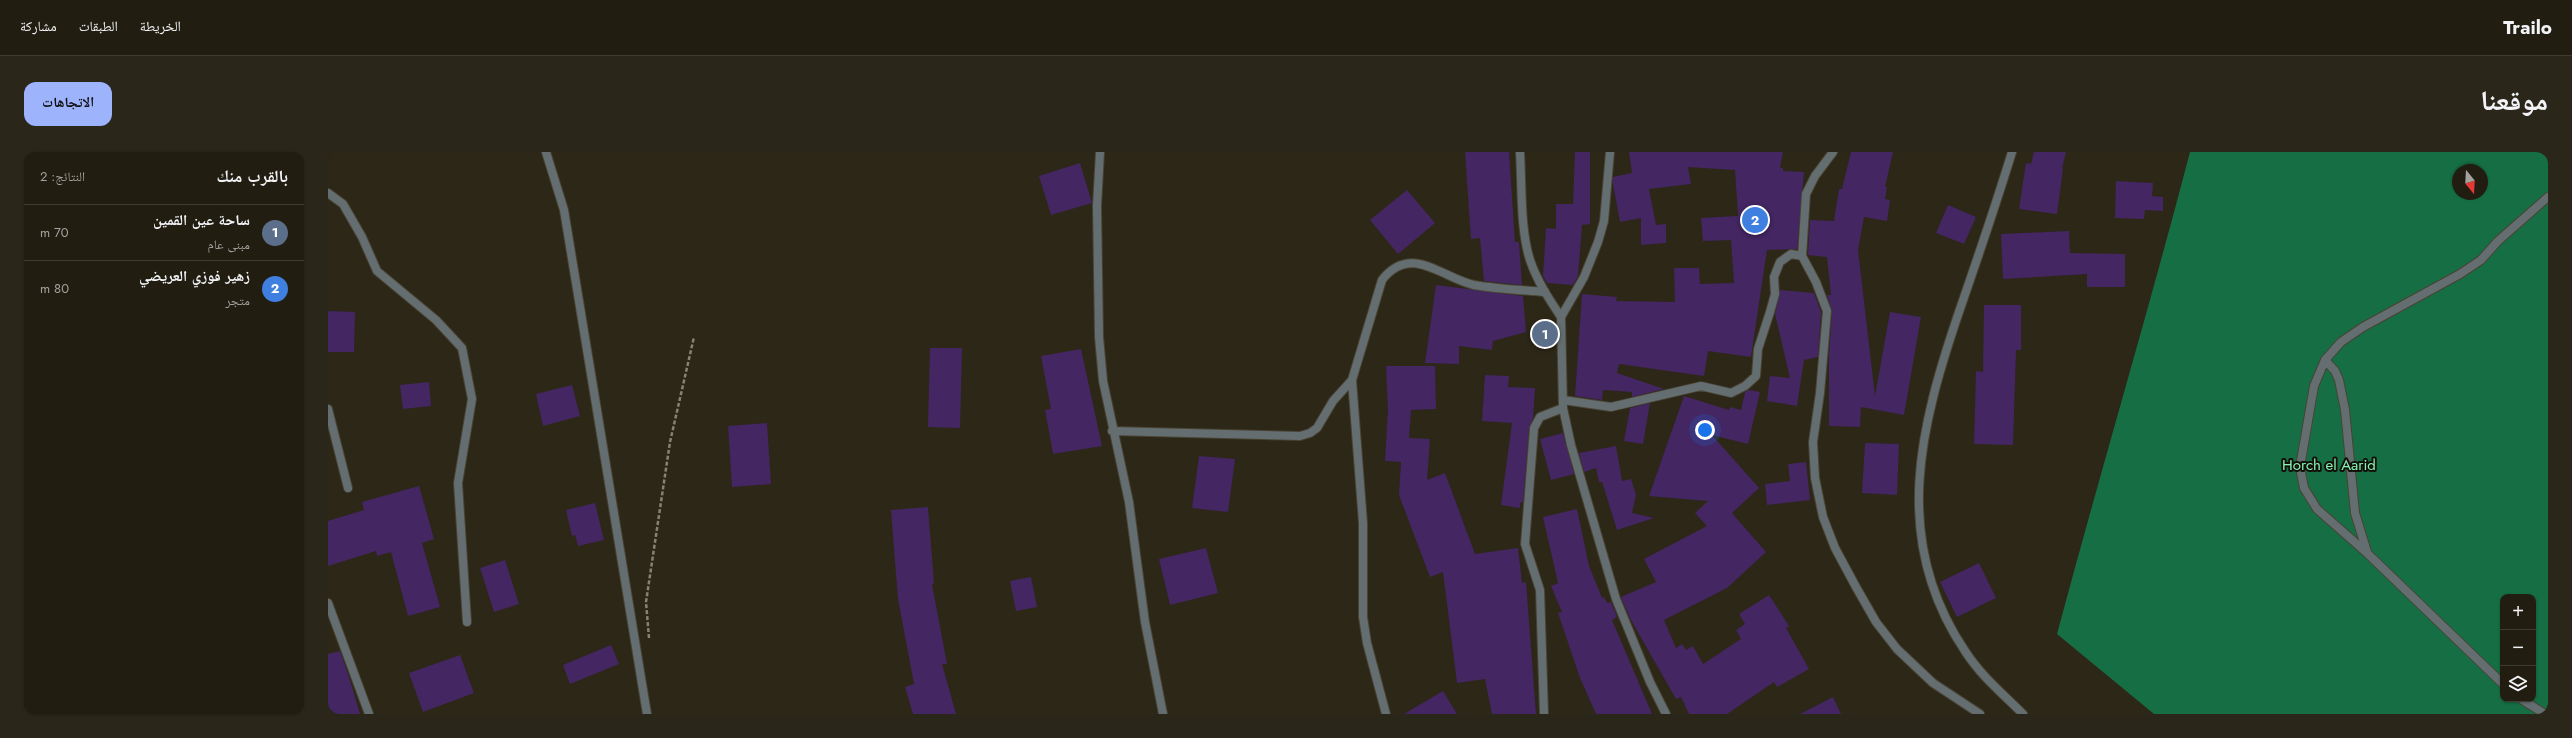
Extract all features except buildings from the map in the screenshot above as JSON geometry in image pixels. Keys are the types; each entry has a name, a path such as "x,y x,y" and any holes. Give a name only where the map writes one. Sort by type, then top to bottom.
{"street":[{"path":"546,152 564,210 647,714"},
{"path":"1100,152 1097,203 1099,337 1103,381 1112,431 1129,502 1144,614 1162,714"},
{"path":"1520,152 1526,242 1535,275 1561,317"},
{"path":"1610,152 1604,221 1598,242 1584,277 1561,317 1563,404 1571,445 1616,600 1650,682 1666,714"},
{"path":"1833,152 1809,184 1806,194 1802,256 1816,282 1827,311 1820,393 1813,442 1814,478 1823,517 1835,548 1856,587 1876,622 1897,649 1933,683 1980,714"},
{"path":"2012,152 1939,371 1923,438 1919,467 1918,516 1921,546 1927,572 1951,628 1984,678 2022,714"},
{"path":"328,193 343,204 362,237 377,271 436,320 462,348 472,399 458,484 468,622"},
{"path":"2500,681 2367,553 2317,509 2304,488 2300,478 2310,404 2314,386 2325,360 2341,342 2363,327 2439,287 2480,260 2498,240 2548,197"},
{"path":"1544,714 1540,590 1524,544 1534,428 1540,417 1563,404 1610,407 1701,386 1731,392 1745,386 1756,376 1758,349 1775,294 1774,277 1780,262 1791,254 1802,256"},
{"path":"1386,714 1367,643 1363,617 1363,523 1352,380 1378,291 1389,272 1398,266 1420,264 1473,284 1545,292"},
{"path":"2325,360 2336,371 2339,380 2345,410 2355,513 2367,553"},
{"path":"1112,431 1305,435 1320,424 1333,400 1352,380"},
{"path":"328,409 348,488"},
{"path":"328,604 369,714"},
{"path":"2526,702 2545,714"}],"path":[{"path":"649,642 646,602 670,442 694,337"}],"green space":[{"name":"Horch el Aarid","path":"2190,152 2548,152 2548,714 2154,714 2057,634"}],"place":[{"name":"زهير فوزي العريضي","path":"1755,220"},
{"name":"ساحة عين القمين","path":"1545,334"}]}
